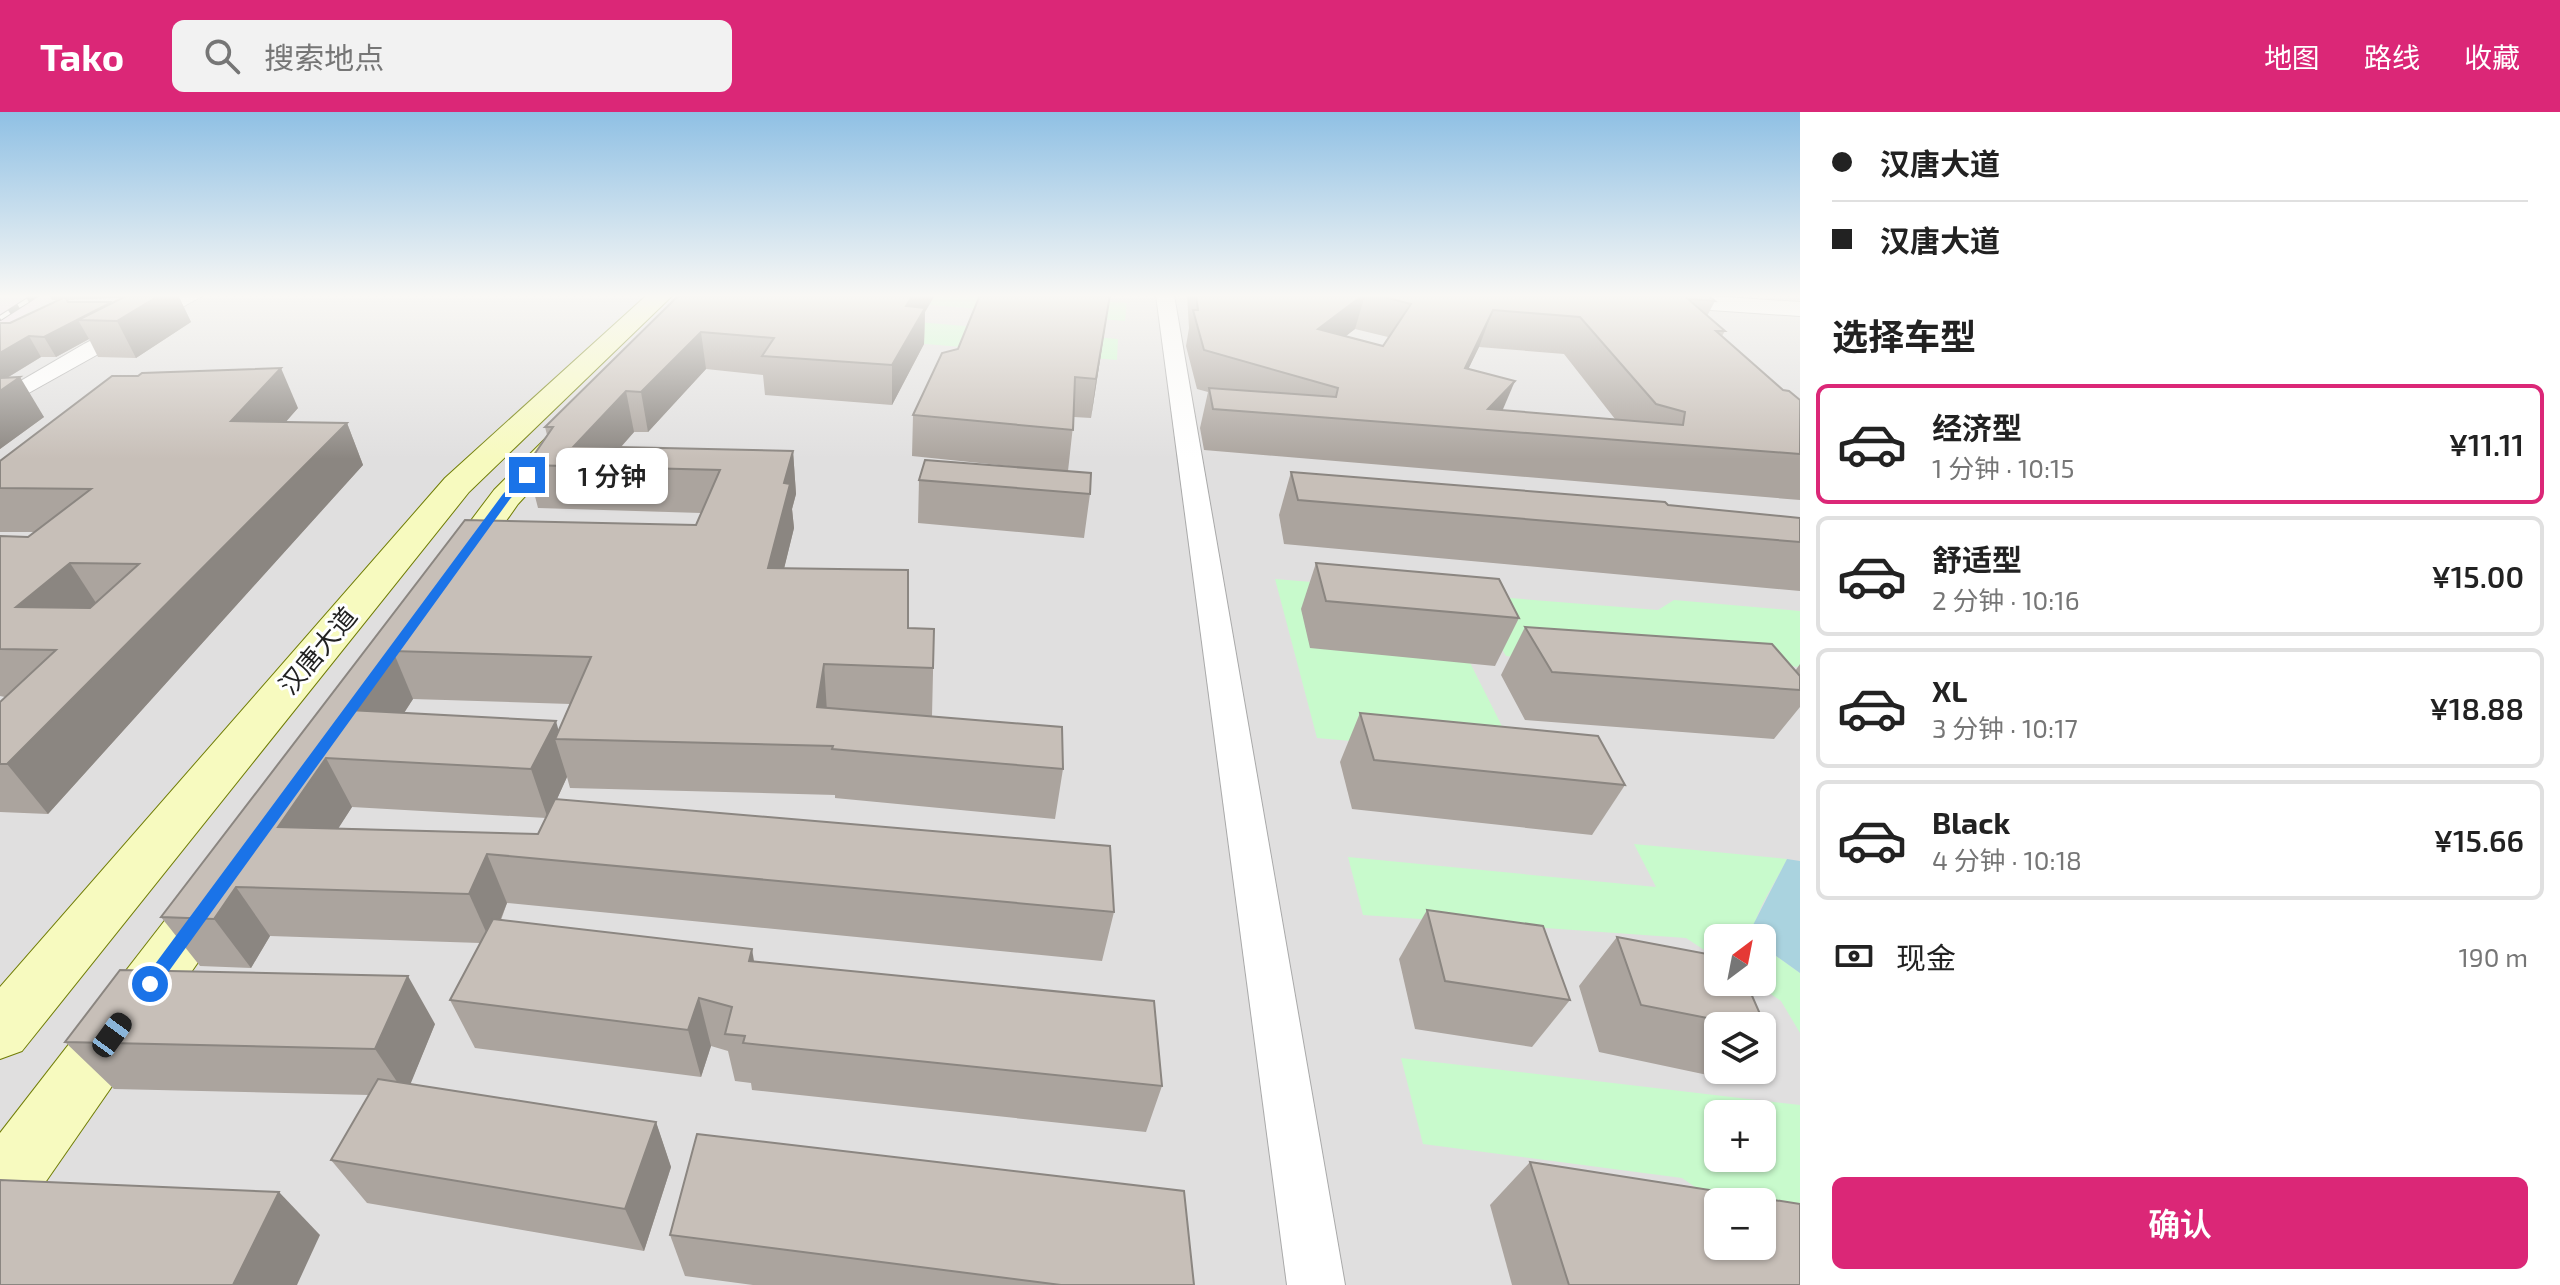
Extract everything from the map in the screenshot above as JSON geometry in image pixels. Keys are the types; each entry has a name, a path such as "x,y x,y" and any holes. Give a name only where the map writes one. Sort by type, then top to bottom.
{"main road":[{"name":"汉唐大道","path":"0,1031 457,485 602,350"},
{"path":"431,599 506,497 649,350"},
{"path":"0,1189 244,856"}],"street":[{"path":"0,402 88,350"},
{"path":"1173,350 1316,1285"}],"shaded area":[{"path":"0,350 1800,350 1800,1285 0,1285"}],"green space":[{"path":"995,350 1117,350 1117,360"},
{"path":"1275,579 1658,610 1674,600 1800,611 1800,667 1756,663 1767,681 1506,656 1484,618 1446,615 1517,756 1317,738"},
{"path":"1634,844 1787,859 1755,924 1704,924 1704,950 1686,938 1363,915 1348,857 1656,887"},
{"path":"1776,956 1800,973 1800,1033 1781,1001 1774,996"},
{"path":"1401,1058 1758,1100 1704,1100 1704,1172 1776,1172 1776,1102 1800,1105 1800,1260 1776,1223 1776,1188 1704,1188 1704,1193 1682,1178 1423,1144"}],"water":[{"path":"1787,859 1800,861 1800,973 1776,956 1776,924 1754,924"}],"building":[{"path":"623,350 683,350 641,392 626,391 574,446 793,451 784,483 790,484 768,568 908,570 908,628 934,629 933,668 824,664 817,707 1062,727 1063,769 832,749 833,746 555,739 591,657 393,651 350,710 556,721 531,769 326,758 278,827 538,834 555,799 1110,846 1114,912 487,854 469,894 236,887 214,919 161,917 465,520 696,525 720,470 527,465 553,427 545,427"},
{"path":"766,350 901,350 892,365 762,356"},
{"path":"955,350 1101,350 1096,379 1075,377 1073,430 913,415 942,353"},
{"path":"1204,350 1474,350 1465,368 1515,381 1488,409 1683,425 1685,412 1656,404 1609,350 1737,350 1783,390 1800,400 1800,454 1213,409 1209,388 1336,397 1338,388"},
{"path":"281,368 231,421 347,423 7,764 0,764 0,702 56,650 0,649 0,536 28,537 91,489 0,488 0,461 112,376 138,376 142,373","holes":["70,563 139,564 90,608 16,607"]},
{"path":"20,377 0,391 0,378"},
{"path":"925,460 1091,473 1090,494 919,480"},
{"path":"1291,472 1665,502 1668,505 1800,518 1800,542 1298,500"},
{"path":"1316,563 1499,579 1519,618 1326,601"},
{"path":"1525,627 1772,644 1800,676 1800,690 1552,672"},
{"path":"1360,713 1598,736 1625,785 1374,760"},
{"path":"1427,910 1543,926 1570,1000 1445,981"},
{"path":"493,919 752,949 749,961 1154,1001 1162,1086 743,1043 745,1036 725,1034 732,1007 699,998 688,1030 450,1000"},
{"path":"1617,937 1704,953 1704,996 1752,996 1759,1012 1704,1012 1704,1017 1641,1005"},
{"path":"120,970 408,976 375,1049 65,1042"},
{"path":"378,1079 656,1122 625,1209 331,1160"},
{"path":"697,1134 1184,1191 1194,1285 1061,1285 670,1235"},
{"path":"1530,1162 1704,1189 1704,1260 1776,1260 1776,1200 1800,1204 1800,1285 1569,1285"},
{"path":"0,1180 279,1192 233,1285 0,1285"}],"route":[{"path":"150,984 506,497 527,475"}]}
